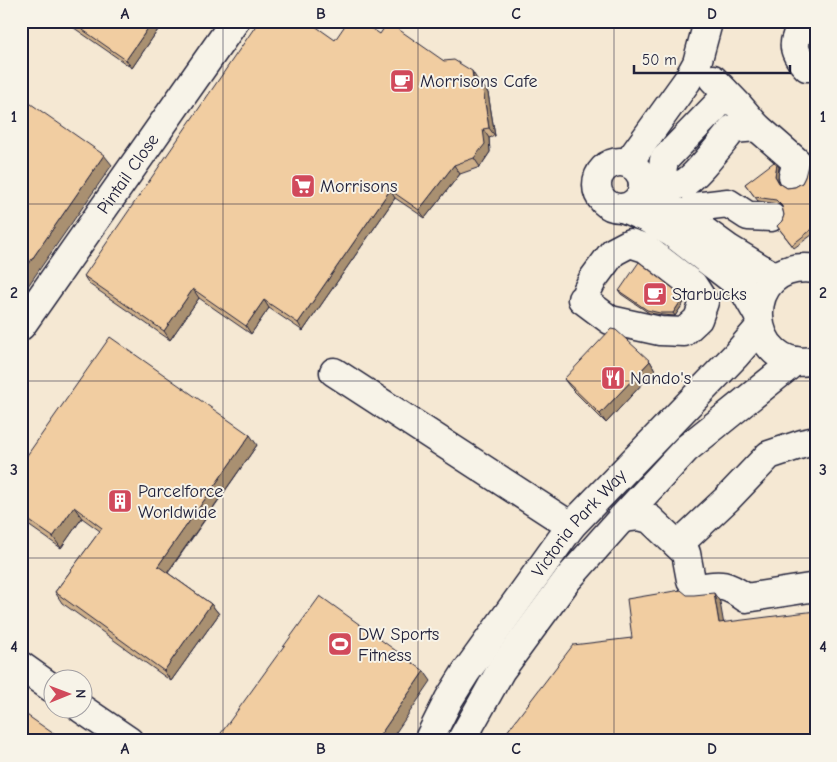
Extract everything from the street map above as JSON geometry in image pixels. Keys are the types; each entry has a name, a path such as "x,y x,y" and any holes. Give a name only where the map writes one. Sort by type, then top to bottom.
{"street":[{"name":"Pintail Close","path":"21,326 235,21"},
{"path":"805,21 797,33 794,46 798,58 807,67 816,66"},
{"path":"628,163 687,81 697,63 707,26"},
{"path":"697,63 757,127 797,162 793,176"},
{"path":"724,91 720,102 664,160 662,172 664,181 674,185 684,183 695,174 733,129 757,127"},
{"path":"623,208 630,206 637,200 643,185 642,177 637,169 628,163 621,161 613,162 601,172 597,182 601,198 606,204 623,208 648,218 672,233 742,287 758,321"},
{"path":"643,185 655,198 685,217 728,249 775,277 786,271 803,267 816,269"},
{"path":"685,217 694,207 728,203 748,216 771,217"},
{"name":"Victoria Park Way","path":"428,741 449,699 466,672 571,526 736,355 758,321 762,293 775,277"},
{"name":"Victoria Park Way","path":"758,321 767,343 779,354 805,360"},
{"name":"Victoria Park Way","path":"461,741 501,670 567,580 622,518 686,449 805,360"},
{"path":"334,372 571,526"},
{"path":"678,545 727,499 769,455 816,441"},
{"path":"622,518 639,516 650,519 686,553 691,580 698,588 719,584 734,590 746,598 816,586"},
{"path":"21,666 42,681"},
{"path":"92,716 129,741"}],"shaded area":[{"path":"21,21 816,21 816,741 21,741"}],"building":[{"path":"70,21 153,21 126,60"},
{"name":"Morrisons","path":"259,21 308,21 335,40 348,21 361,21 380,34 388,22 444,61 454,60 472,71 474,85 482,84 489,128 483,129 485,144 474,158 454,165 419,210 390,190 298,323 264,300 246,326 193,289 164,331 84,276"},
{"path":"21,97 104,155 21,275"},
{"path":"816,152 816,201 814,203 816,205 816,226 792,245 777,226 782,221 784,215 782,206 776,200 755,197 745,184 774,162 777,164 775,176 779,183 787,188 795,187 802,183 810,157"},
{"name":"Starbucks","path":"639,262 683,298 673,313 647,310 619,291"},
{"name":"Nando's","path":"611,329 616,330 650,361 600,414 564,379"},
{"name":"Parcelforce Worldwide","path":"110,337 250,435 158,566 211,604 164,671 55,592 102,528 74,507 53,537 21,515 21,464"},
{"path":"681,590 687,595 714,593 719,623 816,611 816,741 500,741 573,645 632,638 627,599"},
{"name":"DW Sports Fitness","path":"320,596 424,671 376,741 225,741 219,736"},
{"path":"21,711 64,741 21,741"}],"place":[{"name":"Morrisons Cafe","path":"402,81"},
{"name":"Morrisons","path":"303,186"},
{"name":"Starbucks","path":"655,294"},
{"name":"Nando's","path":"613,378"},
{"name":"Parcelforce Worldwide","path":"120,501"},
{"name":"DW Sports Fitness","path":"340,644"}]}
